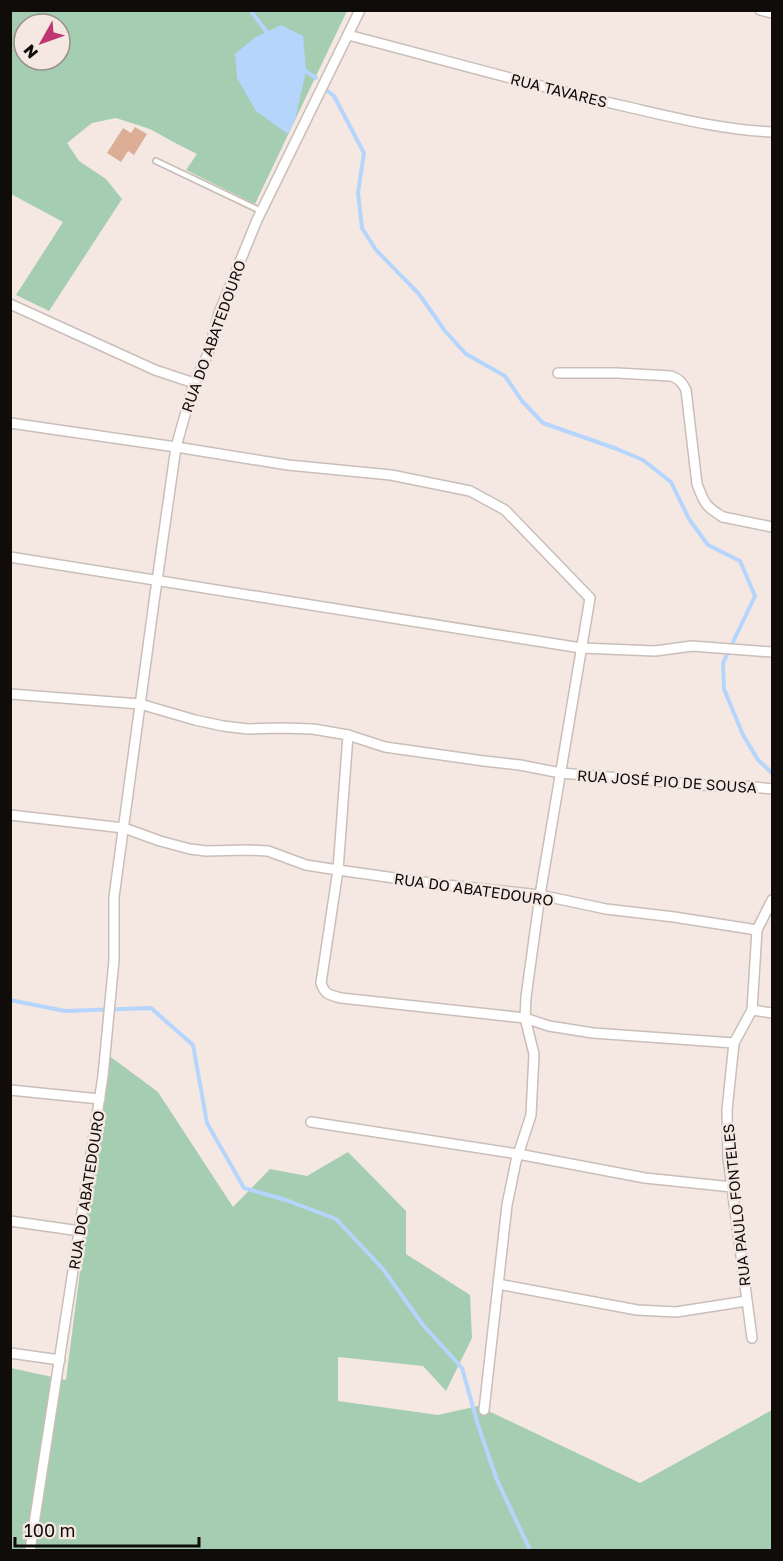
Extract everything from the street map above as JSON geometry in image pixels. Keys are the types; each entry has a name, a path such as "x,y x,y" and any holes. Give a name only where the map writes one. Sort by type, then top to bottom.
{"street":[{"name":"RUA DO ABATEDOURO","path":"30,1551 100,1099 114,960 114,897 176,447 194,382 208,354 219,313 261,211 360,10"},
{"path":"760,10 772,13"},
{"name":"RUA TAVARES","path":"348,35 599,101 692,121 772,132"},
{"path":"10,304 154,370 194,382"},
{"path":"558,373 617,373 671,376 678,379 686,390 697,484 708,508 723,517 772,527"},
{"path":"10,423 288,465 391,475 470,491 505,510 590,598 540,895 526,997 525,1018 534,1054 531,1115 518,1154 507,1206 484,1410"},
{"path":"10,556 581,648 655,651 693,645 772,652"},
{"name":"RUA JOSÉ PIO DE SOUSA","path":"10,694 140,704 223,726 248,729 313,729 348,735 385,747 520,765 561,773 772,789"},
{"path":"348,735 338,870 321,983 330,995 525,1018 549,1026 593,1033 734,1042"},
{"name":"RUA DO ABATEDOURO","path":"10,815 124,828 190,849 268,851 306,865 437,884 540,895 606,909 757,930"},
{"name":"RUA PAULO FONTELES","path":"752,1338 728,1158 727,1110 734,1042 752,1010 757,930 772,900"},
{"path":"752,1010 772,1013"},
{"path":"10,1090 100,1099"},
{"path":"311,1122 518,1154 645,1178 732,1187"},
{"path":"10,1221 80,1231"},
{"path":"498,1284 637,1310 676,1312 747,1301"},
{"path":"10,1353 60,1360"}],"lane":[{"path":"156,161 261,211"}],"green space":[{"path":"10,11 347,11 255,204 186,170 197,154 150,129 116,118 92,123 67,143 79,161 106,179 122,199 49,311 16,295 63,222 11,194"},
{"path":"108,1055 158,1092 233,1207 270,1169 307,1176 348,1152 406,1211 406,1254 470,1295 472,1338 446,1391 423,1366 338,1357 338,1401 438,1415 478,1406 640,1483 772,1410 772,1550 11,1550 11,1368 66,1380"}],"water":[{"path":"281,25 303,36 306,71 295,120 288,134 256,111 237,78 235,54 254,38"}],"building":[{"path":"135,127 147,134 134,155 128,151 121,162 107,153 123,128 131,133"}],"waterway":[{"path":"250,10 269,35"},
{"path":"301,68 316,78"},
{"path":"325,89 334,96 364,153 358,193 362,228 376,250 419,294 445,331 466,354 505,376 522,401 543,423 643,460 671,482 689,519 708,545 740,561 755,596 723,663 724,689 743,735 758,760 772,773"},
{"path":"10,1000 65,1011 151,1008 193,1045 207,1123 244,1188 286,1200 336,1219 383,1269 423,1325 462,1368 497,1480 530,1550"}]}
